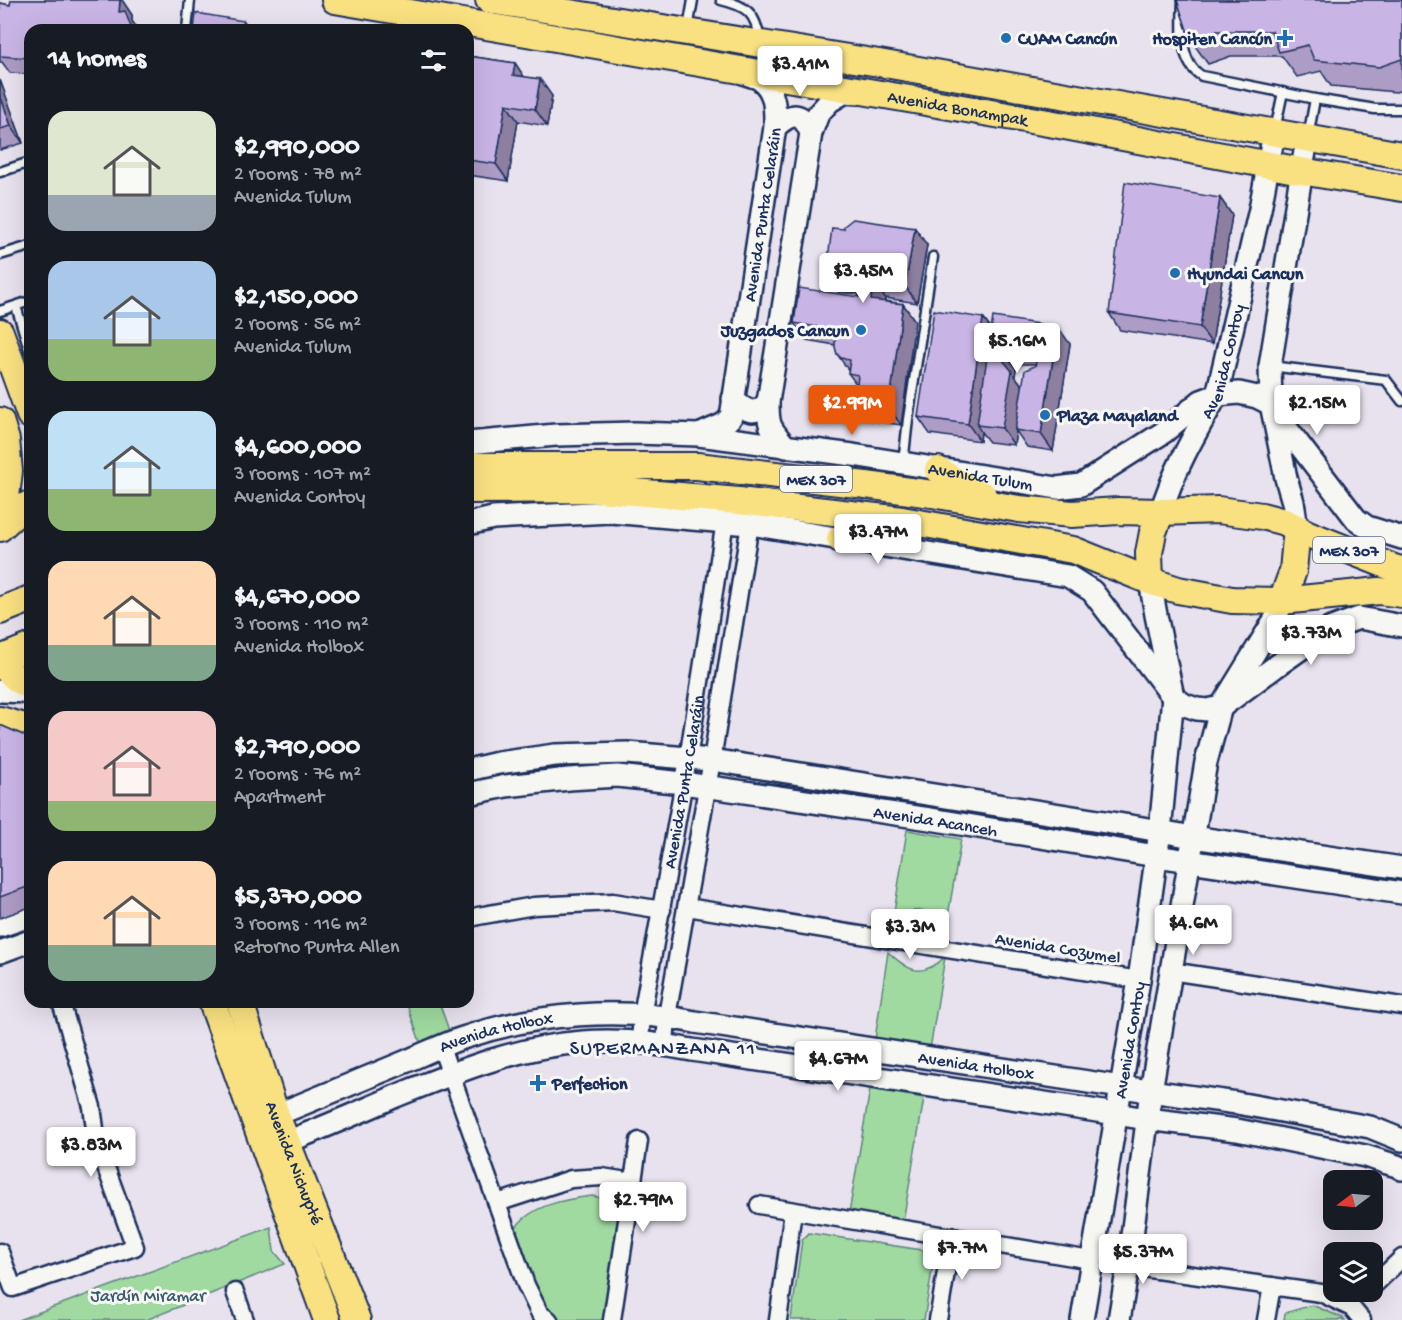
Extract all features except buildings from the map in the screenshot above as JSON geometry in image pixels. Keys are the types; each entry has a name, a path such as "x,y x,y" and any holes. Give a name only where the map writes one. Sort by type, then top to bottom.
{"main road":[{"name":"Avenida Bonampak","path":"335,0 472,24"},
{"name":"Avenida Bonampak","path":"489,0 879,63 1402,155"},
{"name":"Avenida Bonampak","path":"474,24 1065,126 1402,188"},
{"path":"0,332 20,371 24,389"},
{"path":"0,421 6,440 9,471 2,526"},
{"name":"Avenida Tulum","path":"474,466 697,466 932,494 1019,509 1072,514 1218,510 1262,516 1285,522 1296,528"},
{"path":"938,470 970,490 1019,509"},
{"name":"MEX 307","path":"474,490 599,489 739,501 891,519 1073,550 1150,581"},
{"path":"2,526 24,507"},
{"path":"1161,512 1153,532 1149,553 1150,581 1178,590 1232,600 1282,601 1379,591 1402,594"},
{"path":"840,539 891,519"},
{"path":"1282,601 1293,571 1296,528"},
{"name":"MEX 307","path":"1296,528 1402,570"},
{"path":"0,611 24,601"},
{"path":"24,650 0,661 24,683"},
{"path":"0,720 24,727"},
{"name":"Avenida Nichupté","path":"214,1008 327,1320"},
{"name":"Avenida Nichupté","path":"242,1008 276,1115 357,1320"}],"street":[{"name":"Avenida Punta Celaráin","path":"699,435 724,424 731,417 776,127 775,106 770,91 762,81 736,70"},
{"name":"Avenida Punta Celaráin","path":"786,447 772,430 768,421 768,402 811,133 818,114 830,101 845,92 872,93"},
{"path":"776,127 786,117 796,116 806,122 811,133"},
{"name":"Avenida Contoy","path":"1161,512 1168,488 1217,395 1260,209 1274,133"},
{"path":"1296,528 1293,502 1270,404 1270,366 1307,139"},
{"path":"1260,209 1267,203 1278,201 1295,211"},
{"name":"Avenida Tulum","path":"474,442 556,435 699,435 853,455 1057,488 1081,485 1164,432 1201,401 1217,395 1239,393 1257,397 1270,404"},
{"path":"733,399 742,408 751,411 762,409 768,402"},
{"path":"1270,404 1356,519 1366,527 1402,538"},
{"path":"474,523 493,518 611,512 725,521 1068,576 1092,591 1173,697 1197,710 1221,707 1329,629 1359,618 1402,626"},
{"name":"Avenida Punta Celaráin","path":"640,1042 642,1015 688,759 725,521"},
{"name":"Avenida Punta Celaráin","path":"665,1045 750,524"},
{"name":"Avenida Contoy","path":"1082,1320 1139,980 1160,831 1173,697 1150,581"},
{"name":"Avenida Contoy","path":"1119,1320 1151,1091 1206,762 1221,707 1277,616 1282,601"},
{"path":"0,691 24,692"},
{"name":"Avenida Acanceh","path":"474,769 555,755 627,753 712,760 1402,868"},
{"name":"Avenida Acanceh","path":"474,793 506,786 617,776 683,783 1402,893"},
{"path":"474,917 534,906 612,902 662,910"},
{"name":"Avenida Cozumel","path":"687,907 1139,980"},
{"path":"0,926 24,918"},
{"path":"0,952 24,943"},
{"path":"1170,971 1402,1006"},
{"path":"0,1252 13,1288 135,1246 97,1143 92,1107 64,1008"},
{"name":"Avenida Holbox","path":"276,1115 466,1037 520,1023 573,1015 642,1015 668,1016 1121,1087 1237,1102 1370,1127 1402,1140"},
{"name":"Avenida Holbox","path":"287,1142 482,1062 531,1049 582,1042 615,1041 665,1045 1116,1115 1237,1130 1365,1156 1402,1169"},
{"path":"441,1047 526,1285 540,1314 549,1320"},
{"path":"612,1320 639,1141"},
{"path":"497,1203 571,1179 602,1177 633,1182"},
{"path":"759,1205 1091,1260"},
{"path":"778,1320 793,1211"},
{"path":"938,1320 952,1236"},
{"path":"1383,1276 1402,1258"},
{"path":"1128,1266 1321,1293 1357,1314"},
{"path":"1266,1320 1272,1286"},
{"path":"235,1292 245,1320"}],"lane":[{"path":"188,24 190,0"},
{"path":"687,32 693,0"},
{"path":"721,0 740,4 753,17 759,32 760,44"},
{"path":"1183,0 1184,43 1189,64 1195,72 1202,76 1375,109 1402,109"},
{"path":"1274,133 1283,92"},
{"path":"1307,139 1315,99"},
{"path":"0,172 24,164"},
{"path":"0,255 24,248"},
{"path":"903,464 933,257"},
{"path":"0,311 24,304"},
{"path":"16,306 20,371"},
{"path":"1270,366 1386,380 1402,401"}],"green space":[{"path":"907,830 961,839 946,928 941,921 928,912 908,912 893,919"},
{"path":"888,952 902,964 915,970 929,968 945,957 929,1056 874,1046"},
{"path":"408,1008 441,1008 453,1042 424,1053"},
{"path":"870,1089 924,1098 903,1222 849,1213"},
{"path":"592,1196 613,1200 621,1207 607,1320 555,1320 543,1307 515,1229 530,1214 539,1209 560,1201"},
{"name":"Jardín Miramar","path":"271,1227 274,1251 285,1264 146,1320 18,1320"},
{"path":"809,1233 935,1252 924,1320 791,1320 802,1240"},
{"path":"1312,1305 1345,1320 1284,1320 1285,1313"}],"place":[{"name":"CUAM Cancún","path":"1006,38"},
{"name":"Hospiten Cancún","path":"1285,38"},
{"name":"Hyundai Cancun","path":"1175,273"},
{"name":"Juzgados Cancun","path":"861,330"},
{"name":"Plaza Mayaland","path":"1045,415"},
{"name":"Perfection","path":"538,1083"}],"district":[{"name":"SUPERMANZANA 11","path":"663,1047"}]}
